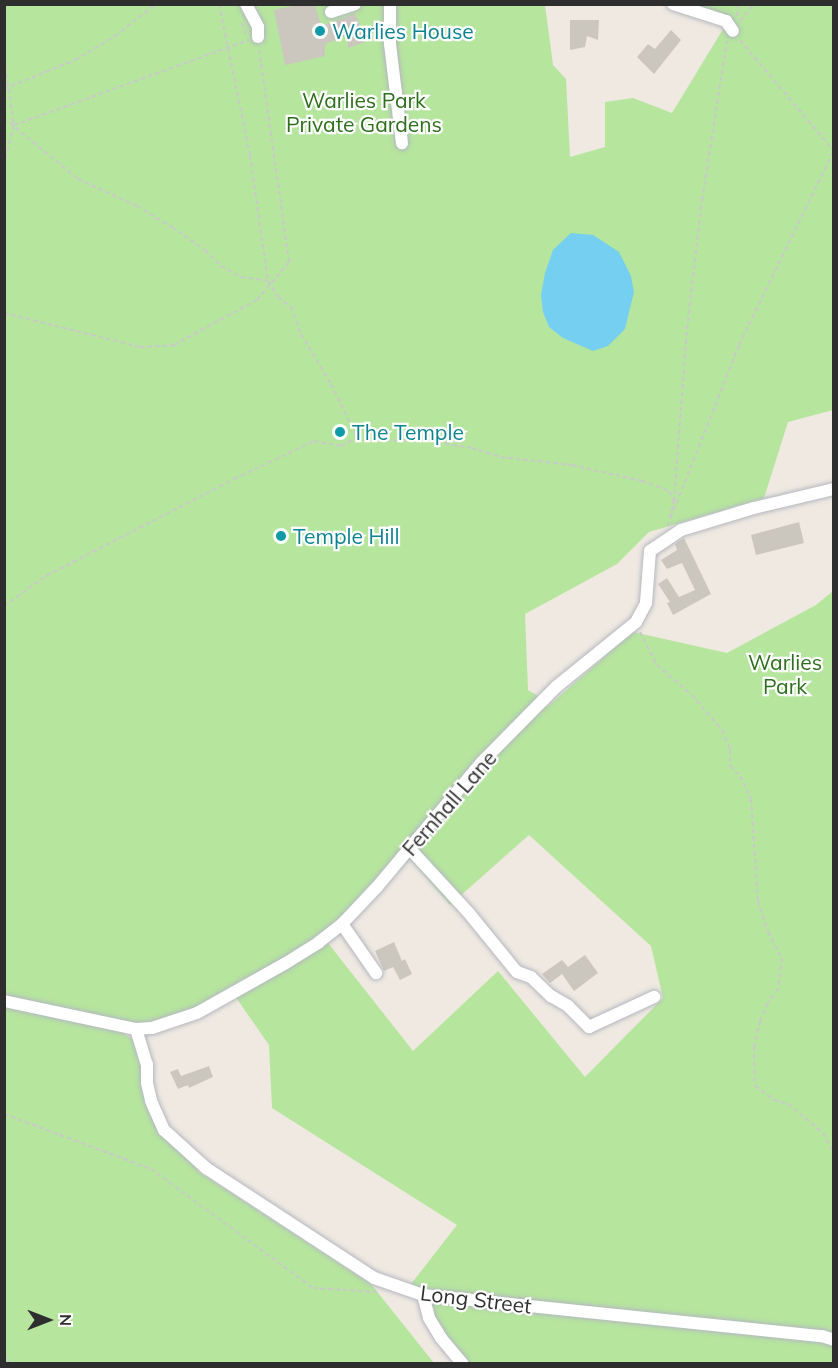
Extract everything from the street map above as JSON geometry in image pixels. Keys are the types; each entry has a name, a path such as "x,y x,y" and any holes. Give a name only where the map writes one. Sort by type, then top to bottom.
{"street":[{"path":"246,4 258,27 252,39"},
{"path":"332,12 356,4"},
{"path":"390,4 388,19 402,143"},
{"path":"673,4 726,21 733,31"},
{"name":"Fernhall Lane","path":"4,1001 136,1029 152,1028 196,1013 311,948 342,924 410,849 482,762 556,687 636,622 646,603 650,551 681,530 754,508 834,489"},
{"path":"410,849 468,912 518,972 531,977 552,996 568,1006 589,1027 654,997"},
{"path":"342,924 376,973"},
{"name":"Long Street","path":"136,1029 147,1064 147,1083 151,1101 164,1130 206,1168 374,1278 423,1296 822,1336 834,1340"},
{"path":"423,1296 429,1318 441,1338 463,1364"}],"path":[{"path":"4,89 8,85 75,60 115,36 156,4"},
{"path":"219,4 250,155 269,283 278,297 291,307 300,334 332,384 357,438"},
{"path":"668,538 669,520 674,501 687,329 702,200 723,58 733,31 754,4"},
{"path":"669,520 676,508 739,345 834,150 733,31"},
{"path":"4,313 140,347 174,345 257,300 289,262 252,39 14,125"},
{"path":"4,59 14,125 4,164"},
{"path":"4,118 78,179 137,206 172,227 204,250 221,266 242,277 269,283"},
{"path":"4,606 46,576 244,474 314,441 341,446 357,438 430,441 472,448 501,456 572,465 642,481 669,491 674,501"},
{"path":"636,622 657,665 692,695 722,730 730,749 730,766 740,776 751,799 758,901 768,932 782,958 778,989 768,1003 760,1021 754,1047 755,1086 774,1100 788,1104 823,1133 834,1153"},
{"path":"4,1114 151,1169 313,1288 379,1292"},
{"path":"4,1352 10,1364"},
{"path":"4,1361 10,1364"}],"green space":[{"name":"Warlies Park","path":"5,5 545,5 553,65 566,79 570,157 605,147 605,102 633,98 672,113 731,16 686,5 833,5 833,410 788,422 764,498 649,532 617,564 525,614 528,690 538,696 547,707 633,632 727,653 816,605 833,591 833,1363 459,1363 411,1284 457,1225 272,1108 269,1045 230,989 194,1009 138,1025 124,1034 138,1042 142,1062 141,1085 146,1102 199,1172 371,1284 434,1363 5,1364","holes":["529,835 651,946 663,998 585,1077 498,971 413,1051 328,943 410,859 450,905"]}],"water":[{"path":"571,233 593,235 619,252 631,276 634,292 625,329 608,346 593,351 563,338 549,327 543,312 541,295 545,273 553,250"}],"building":[{"name":"Warlies House","path":"302,4 315,4 321,26 354,14 358,19 365,42 348,48 347,36 325,44 325,56 285,65 274,10"},
{"path":"570,20 599,20 598,40 587,36 585,47 570,50"},
{"path":"671,30 681,40 654,74 637,57 648,44 655,49"},
{"path":"799,522 804,543 756,555 751,535"},
{"path":"684,538 711,594 673,615 667,603 670,602 658,584 667,578 679,597 695,590 682,563 667,569 661,560 677,550 675,544"},
{"path":"394,942 402,961 405,959 412,974 400,980 393,967 384,971 375,951"},
{"path":"585,955 598,973 574,991 562,974 550,983 542,974 562,960 568,967"},
{"path":"209,1066 213,1077 189,1088 188,1085 178,1089 170,1072 178,1069 181,1076"}],"place":[{"name":"Warlies House","path":"320,31"},
{"name":"The Temple","path":"340,432"},
{"name":"Temple Hill","path":"281,536"}],"park label":[{"name":"Warlies Park Private Gardens","path":"364,112"}]}
